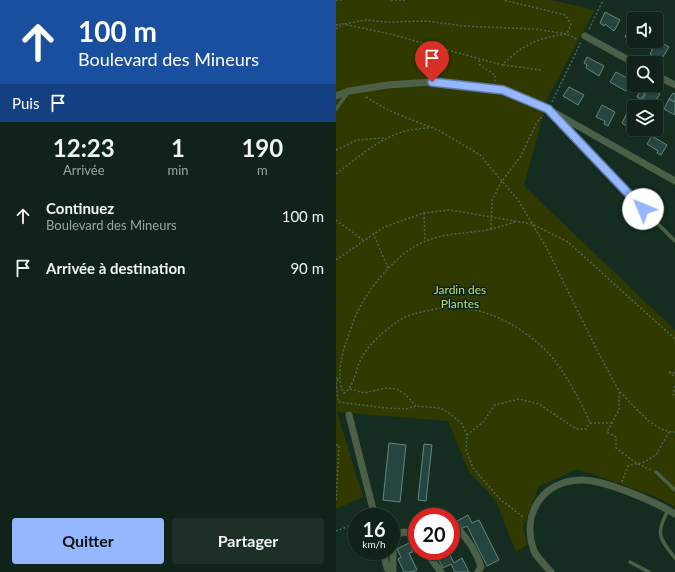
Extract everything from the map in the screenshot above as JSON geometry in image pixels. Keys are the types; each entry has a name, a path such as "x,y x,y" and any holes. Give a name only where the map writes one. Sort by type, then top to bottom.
{"street":[{"path":"584,37 627,59"},
{"path":"663,79 675,85"},
{"path":"336,96 349,91 388,85 432,82 503,90 548,109 675,181"},
{"path":"349,415 373,508"},
{"path":"552,572 535,552 530,534 531,516 538,501 549,489 563,482 582,480 620,488 675,514"},
{"path":"460,529 470,541 478,556 481,567 478,572"},
{"path":"394,572 393,546 396,536 403,532 408,533"},
{"path":"386,560 390,572"},
{"path":"432,560 441,572"}],"lane":[{"path":"336,109 349,91"},
{"path":"548,109 600,166 675,241"},
{"path":"656,472 675,490"},
{"path":"668,510 659,528 660,537 675,558"},
{"path":"630,562 649,572"}],"path":[{"path":"336,0 342,0"},
{"path":"391,0 405,0"},
{"path":"503,0 565,15 571,24 567,34"},
{"path":"492,229 492,200 502,181 521,156 536,124 548,109 603,0"},
{"path":"336,25 365,20 388,22 427,21 463,26 536,29 584,37"},
{"path":"336,29 343,24 390,34 478,60 541,70"},
{"path":"502,65 519,49 544,37 567,34"},
{"path":"478,60 480,65 495,75 494,89"},
{"path":"349,91 367,97 390,111 432,128 480,155 518,200 545,245 619,391 645,418 669,432 675,432"},
{"path":"336,150 357,140 385,138 414,128 432,128"},
{"path":"336,174 385,138"},
{"path":"336,260 373,233 404,218 424,213 450,210 532,224 568,242 675,339"},
{"path":"424,213 425,241"},
{"path":"336,220 363,240"},
{"path":"416,406 406,395 397,389 386,388 364,393 350,390 344,393 341,390 340,379 343,350 356,314 381,276 408,251 425,241 447,235 492,229 515,222"},
{"path":"373,233 388,269"},
{"path":"350,390 360,359 370,346 394,323 410,315 446,307 480,310 516,327 540,344 566,376 583,406 590,423"},
{"path":"675,372 669,372 675,377"},
{"path":"336,378 340,379"},
{"path":"340,379 336,382 338,402 387,408 406,409 416,406 440,408 450,413 462,424 467,435 466,450 473,468 501,500 531,524"},
{"path":"675,386 675,398"},
{"path":"619,391 619,410 607,432 616,437 616,448 636,463 656,472"},
{"path":"467,435 483,422 495,406 519,399 539,404 576,429 586,429 590,423"},
{"path":"590,423 612,424"},
{"path":"620,488 628,466 644,462 656,455 669,432"},
{"path":"336,445 339,445 336,502"},
{"path":"336,531 348,526"}],"green space":[{"name":"Jardin des Plantes","path":"336,0 551,0 595,10 547,99 524,186 675,330 675,507 657,497 578,469 539,486 523,527 528,544 516,552 496,501 469,472 448,421 337,412 363,497 336,509"}],"building":[{"path":"605,12 620,20 614,31 605,24 604,26 600,23"},
{"path":"663,44 669,47 663,57 650,54 653,48 663,48"},
{"path":"587,57 604,66 599,76 586,68 587,65 584,63"},
{"path":"616,72 627,78 627,89 626,91 610,82"},
{"path":"569,87 584,95 578,105 563,96"},
{"path":"640,92 645,94 641,99 637,97"},
{"path":"642,92 656,92 660,94 656,100 642,100 645,94"},
{"path":"673,93 675,94 675,102 669,99"},
{"path":"669,99 675,102 675,115 664,109"},
{"path":"602,105 615,112 608,126 604,124 605,121 596,117"},
{"path":"627,113 627,127 622,123"},
{"path":"652,136 667,145 661,155 657,153 658,151 647,144"},
{"path":"389,443 406,445 400,502 383,500"},
{"path":"424,444 432,445 426,501 418,500"},
{"path":"468,515 472,523 479,520 499,560 487,566 467,526 461,529 460,519"},
{"path":"408,544 408,560 412,560 417,570 412,572 404,572 398,560 401,557 400,548"},
{"path":"462,558 469,572 455,572 451,564 443,568 439,560 452,560 454,563"}],"route":[{"path":"432,82 503,90 548,109 600,166 643,209"}]}
